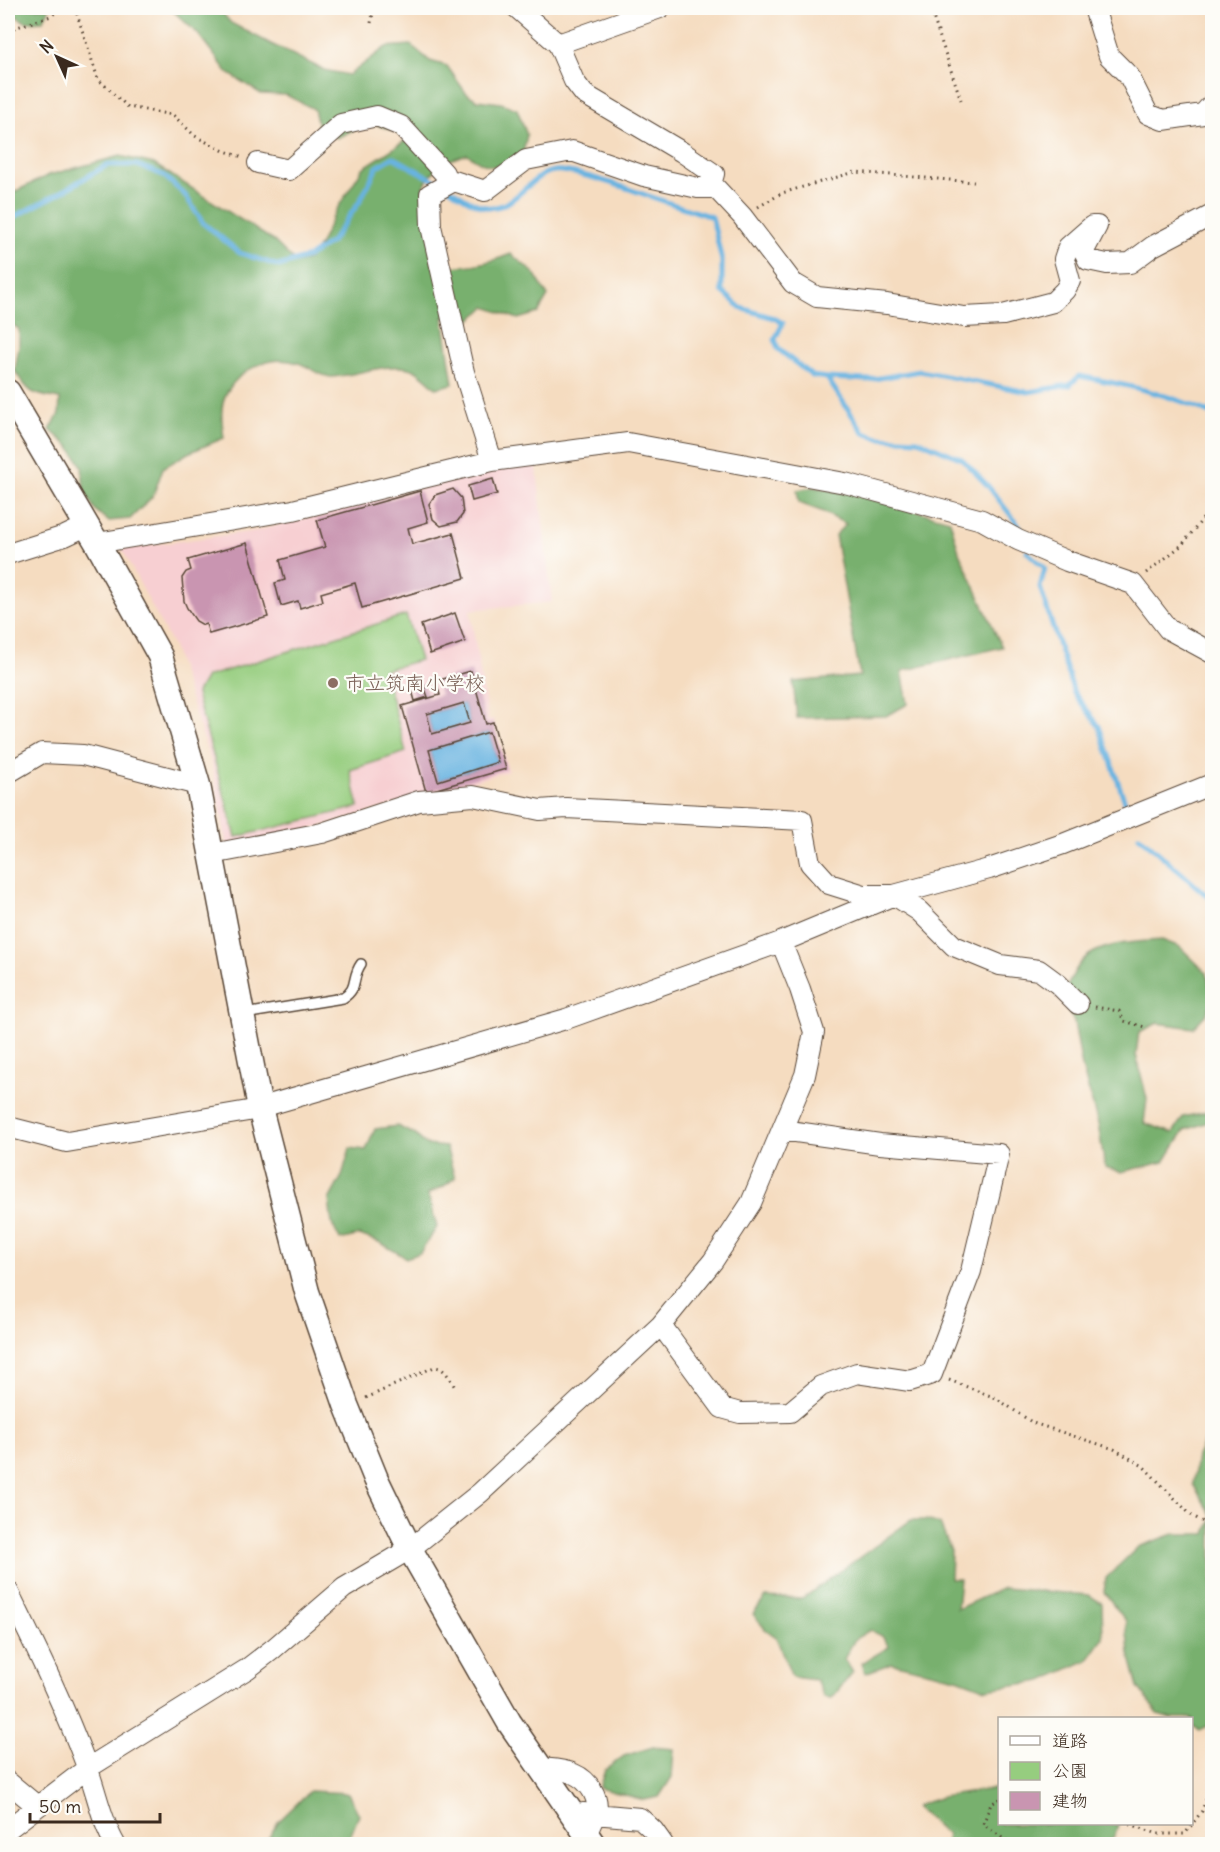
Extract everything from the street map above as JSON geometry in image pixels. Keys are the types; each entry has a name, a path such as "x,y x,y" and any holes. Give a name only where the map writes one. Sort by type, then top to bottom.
{"street":[{"path":"492,461 464,372 431,226 430,194 454,181 485,191 526,160 572,151 644,176 698,188 710,188 714,174 682,152 584,94 574,81 558,44 517,8"},
{"path":"558,44 660,8"},
{"path":"1094,8 1109,56 1129,76 1148,114 1163,120 1203,114 1212,104"},
{"path":"258,163 289,170 341,124 377,116 401,126 444,173 448,184"},
{"path":"712,184 742,216 793,283 817,297 886,304 964,317 1003,315 1053,302 1070,281 1064,259 1068,248 1092,226 1097,226 1084,251 1088,260 1107,264 1130,263 1153,246 1212,215"},
{"path":"8,392 160,656 198,785 260,1108 307,1292 346,1405 376,1479 410,1549 509,1722 589,1840"},
{"path":"8,554 65,536 92,535 293,510 492,461 628,443 845,483 982,520 1018,540 1067,561 1133,584 1168,629 1212,653"},
{"path":"8,773 42,753 83,756 198,785"},
{"path":"8,1127 67,1142 260,1108 566,1019 781,942 894,895 989,869 1064,844 1212,784"},
{"path":"212,854 322,833 418,801 473,796 540,810 566,808 802,820 810,863 829,884 864,895 894,895 919,911 954,946 1000,965 1039,970 1058,984 1078,1004"},
{"path":"8,1829 88,1768 247,1669 273,1650 344,1588 410,1549 480,1493 661,1326 713,1261 751,1203 806,1075 814,1032 801,989 781,942"},
{"path":"661,1326 722,1408 740,1413 790,1412 821,1386 857,1373 910,1381 932,1374 971,1271 999,1154 880,1144 782,1130"},
{"path":"8,1591 38,1652 88,1768 106,1830 115,1845"},
{"path":"540,1768 575,1774 589,1786 597,1804 589,1840"},
{"path":"8,1782 37,1806"},
{"path":"571,1813 596,1812 640,1818 653,1830 663,1845"}],"lane":[{"path":"241,1014 343,998 354,988 355,972 361,964"}],"path":[{"path":"8,30 51,16 61,8"},
{"path":"75,8 98,79 128,107 173,115 195,136 222,150 258,163"},
{"path":"370,23 374,8"},
{"path":"930,8 962,100"},
{"path":"742,216 782,193 855,172 974,182"},
{"path":"1133,584 1182,545 1212,507"},
{"path":"1078,1004 1119,1011 1124,1021 1145,1027"},
{"path":"357,1402 434,1367 440,1367 455,1387"},
{"path":"932,1374 996,1398 1033,1423 1114,1449 1143,1466 1191,1515 1212,1527"},
{"path":"1193,1823 1202,1811 1212,1781"},
{"path":"998,1800 992,1804 983,1824 1005,1840 1026,1845"},
{"path":"1133,1825 1158,1834 1185,1834 1192,1825"}],"shaded area":[{"name":"市立筑南小学校","path":"536,461 552,602 470,610 488,720 493,719 508,771 298,833 227,845 212,764 173,647 122,549 256,531 485,470"}],"green space":[{"path":"8,8 50,8 43,21 26,22 8,12"},
{"path":"170,8 218,8 231,23 271,44 324,70 349,75 386,47 411,45 430,61 447,66 466,93 477,100 501,103 517,109 527,135 523,153 495,166 483,164 467,154 446,162 436,169 423,187 434,267 474,265 511,254 534,273 548,296 538,313 518,319 486,307 469,321 443,317 453,384 436,388 423,376 405,367 332,377 302,364 288,361 278,360 258,365 240,376 224,397 222,421 224,438 188,453 163,468 153,496 130,519 108,521 95,510 84,490 82,466 70,447 50,430 59,414 60,399 43,396 28,389 15,371 19,329 8,322 8,195 49,175 120,156 154,164 274,241 296,263 308,260 319,246 335,212 363,168 411,137 369,122 337,138 318,126 314,109 286,95 261,94 228,73 198,34"},
{"path":"813,487 850,493 950,520 959,552 1002,647 902,671 908,704 886,716 797,718 793,682 860,676 835,535 846,524 799,503 797,490"},
{"path":"406,615 420,660 384,670 406,752 350,770 359,807 236,837 196,694 206,677"},
{"path":"1162,940 1180,947 1207,973 1212,1001 1207,1013 1193,1028 1158,1023 1139,1032 1136,1055 1147,1099 1144,1123 1173,1133 1183,1117 1212,1111 1212,1121 1185,1130 1164,1162 1121,1172 1105,1167 1098,1124 1082,1067 1074,1022 1062,998 1077,968 1089,955 1115,945"},
{"path":"397,1126 414,1134 427,1145 446,1147 455,1178 428,1194 437,1227 420,1253 406,1258 381,1243 360,1235 340,1240 332,1224 329,1200 342,1176 350,1148 366,1150 375,1129"},
{"path":"1212,1365 1212,1516 1193,1484 1197,1456 1210,1429 1203,1390 1204,1374"},
{"path":"1212,1516 1212,1724 1200,1730 1193,1726 1193,1717 1168,1717 1158,1714 1138,1687 1129,1654 1126,1621 1104,1592 1106,1578 1138,1547 1174,1534 1206,1534"},
{"path":"911,1520 926,1520 940,1524 951,1551 950,1579 960,1579 957,1609 1003,1588 1088,1595 1102,1603 1103,1639 1088,1660 1042,1681 986,1689 957,1678 892,1663 865,1673 862,1663 889,1647 882,1636 870,1630 855,1639 844,1659 853,1672 832,1698 824,1697 816,1680 792,1677 776,1637 765,1629 753,1614 766,1597 802,1599"},
{"path":"653,1747 674,1749 672,1777 659,1797 644,1800 599,1788 605,1770 624,1756"},
{"path":"998,1788 998,1825 1118,1825 1115,1835 1108,1844 945,1844 947,1835 915,1806 942,1797"},
{"path":"310,1791 348,1793 359,1815 345,1844 265,1844 278,1822"}],"water":[{"path":"464,703 470,723 432,734 427,714"},
{"path":"489,732 498,762 438,781 429,750"}],"building":[{"path":"493,479 497,494 472,501 468,486"},
{"path":"453,489 461,498 463,514 457,522 441,526 433,519 429,504 435,495"},
{"path":"420,491 428,522 408,528 412,544 453,533 465,578 362,608 355,583 321,593 323,601 300,608 298,601 281,606 275,583 285,580 280,560 325,547 317,520"},
{"path":"247,543 268,617 209,634 206,624 203,625 196,621 184,601 182,578 186,572 191,570 188,560"},
{"path":"455,613 465,642 430,654 421,625"},
{"path":"471,671 486,724 493,722 506,769 426,792 402,706 440,695 436,681","holes":["464,703 470,723 432,734 427,714","489,732 498,762 438,781 429,750"]},
{"path":"423,683 428,697 415,701 411,687"}],"waterway":[{"path":"8,220 107,165 137,165 163,175 185,195 203,223 240,253 279,266 308,257 331,242 360,201 377,167 393,157 441,184"},
{"path":"449,188 476,204 497,207 516,197 542,176 562,171 605,181 712,217 722,261 722,291 741,308 783,323 775,339 778,349 812,376 868,380 920,371 1028,392 1070,385 1079,376 1164,396 1212,414"},
{"path":"827,378 864,433 879,438 918,440 962,459 988,486 1020,527"},
{"path":"1027,552 1045,568 1040,587 1074,693 1099,726 1128,811"},
{"path":"1139,836 1212,900"}],"place":[{"name":"市立筑南小学校","path":"333,683"}]}
